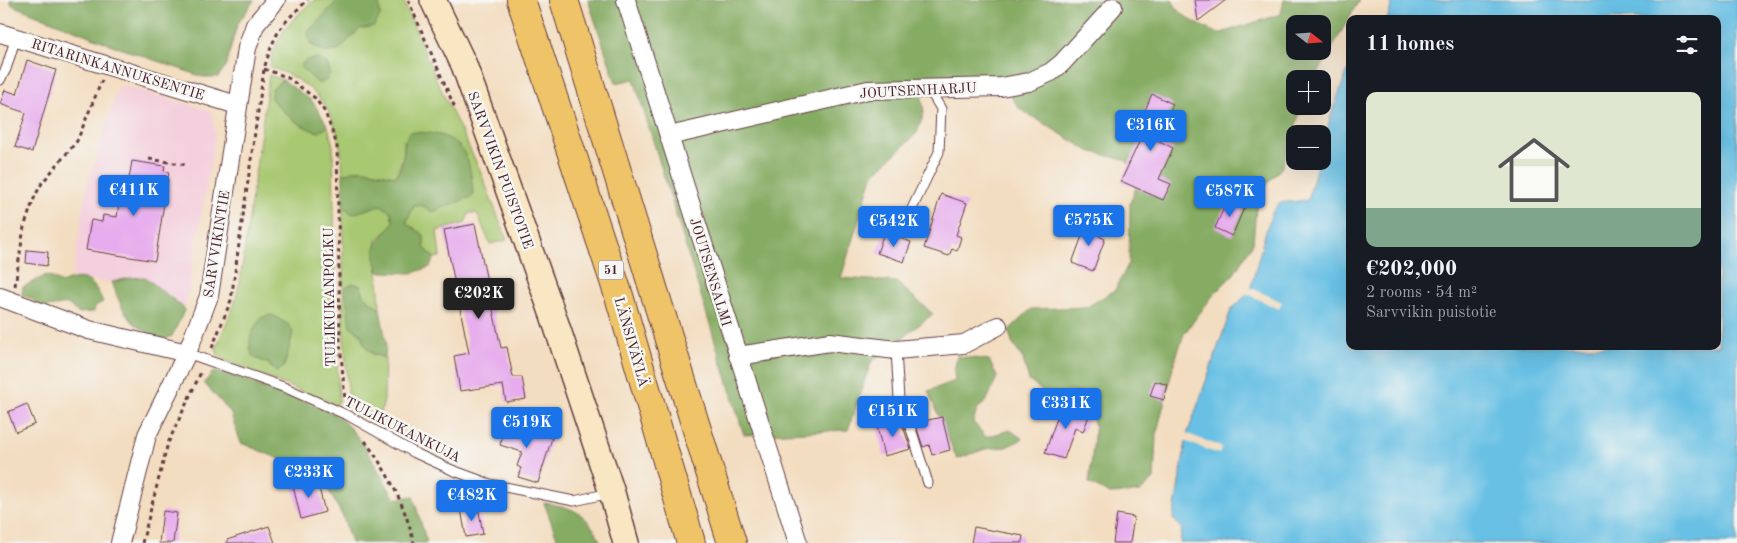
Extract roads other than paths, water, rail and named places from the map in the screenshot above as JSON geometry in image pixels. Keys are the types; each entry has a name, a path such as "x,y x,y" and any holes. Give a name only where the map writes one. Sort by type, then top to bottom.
{"highway":[{"name":"LÄNSIVÄYLÄ","path":"520,0 619,296 691,543"},
{"path":"564,0 732,543"}],"main road":[{"name":"SARVVIKIN PUISTOTIE","path":"432,0 464,65 553,315 612,493 626,543"}],"street":[{"name":"SARVVIKINTIE","path":"120,543 147,435 187,353 209,296 247,48 255,25 276,0"},
{"name":"JOUTSENSALMI","path":"626,0 798,543"},
{"name":"JOUTSENHARJU","path":"668,136 868,90 1002,87 1029,82 1051,72 1062,63 1116,3"},
{"name":"RITARINKANNUKSENTIE","path":"8,35 237,105"},
{"path":"6,299 90,330 187,353"},
{"path":"738,356 830,342 896,350 964,344 998,326"}],"lane":[{"path":"0,80 6,69 8,35"},
{"path":"909,215 939,152 940,109 929,89"},
{"path":"896,350 899,399 912,432 928,483"},
{"name":"TULIKUKANKUJA","path":"187,353 286,388 350,416 415,453 452,470 490,484 574,501 612,493"}],"water":[{"path":"1393,0 1737,0 1737,543 1180,543 1182,528 1173,519 1187,435 1231,310 1250,291 1265,234 1272,213 1279,203 1308,200 1316,170 1331,170 1331,125 1329,125 1346,75 1346,350 1721,350 1721,15 1388,15"}]}
